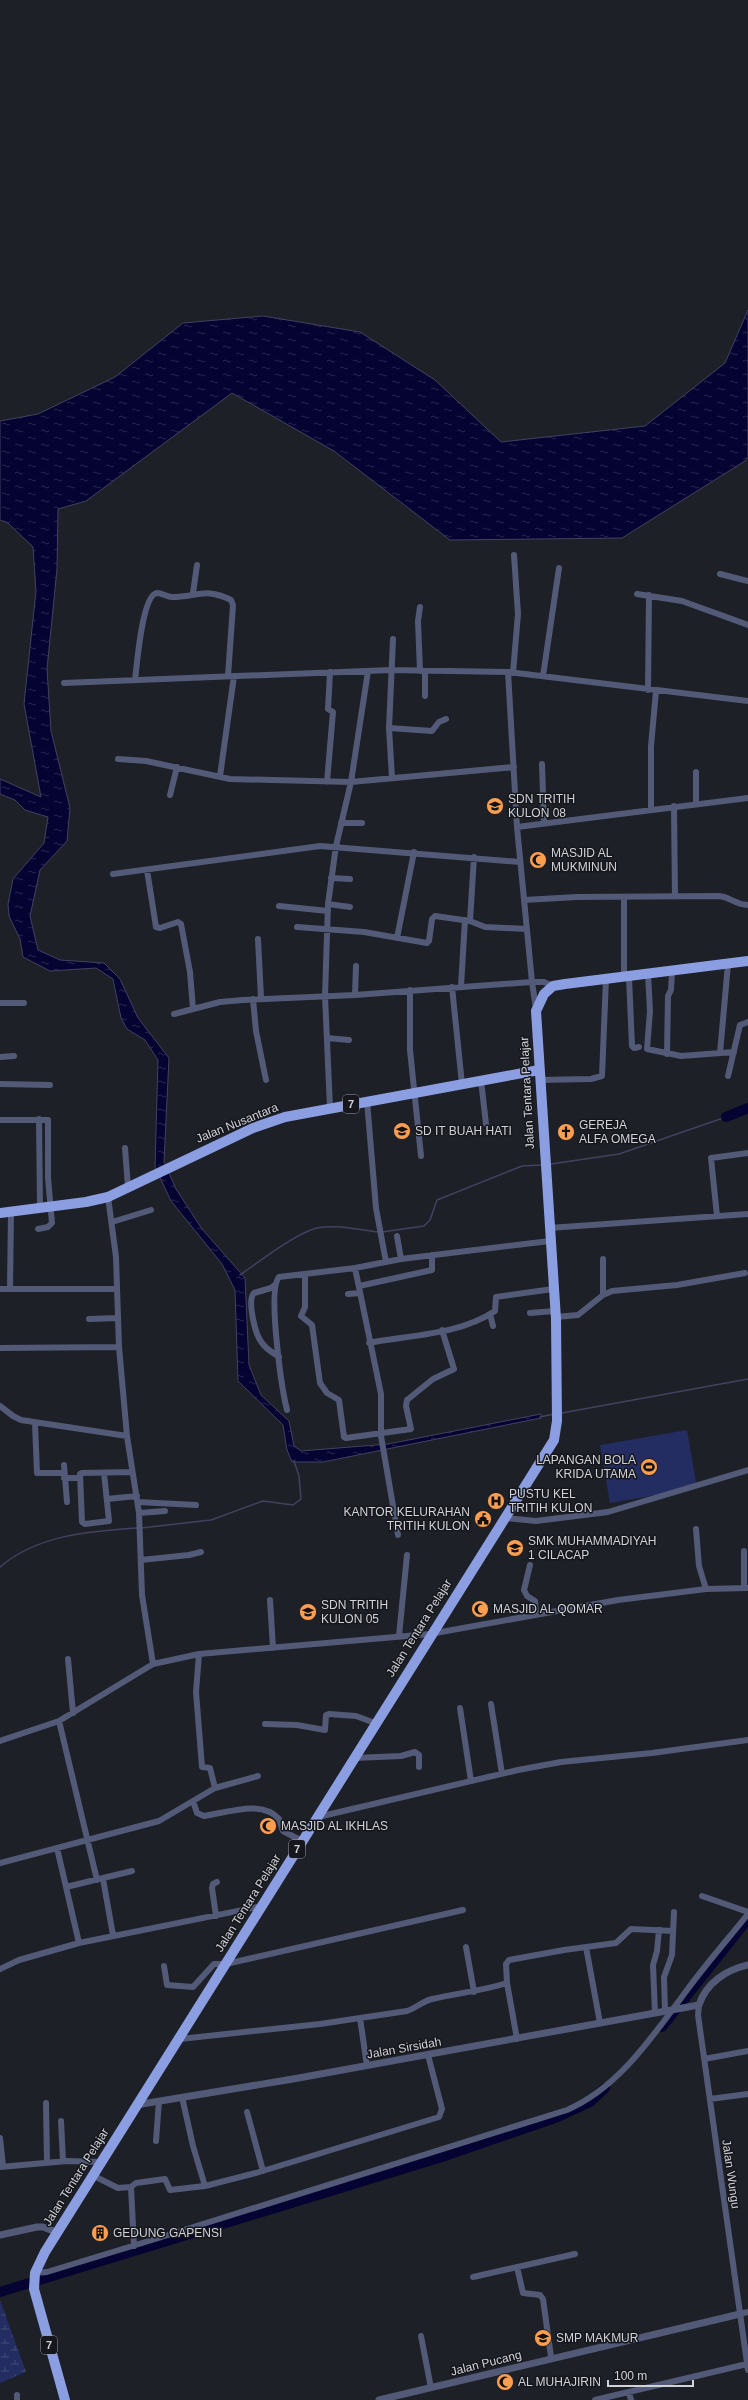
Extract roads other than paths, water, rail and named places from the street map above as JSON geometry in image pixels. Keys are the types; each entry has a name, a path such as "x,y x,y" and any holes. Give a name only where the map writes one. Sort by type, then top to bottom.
{"highway":[{"path":"536,1011 540,999 553,986 748,962"},
{"name":"Jalan Tentara Pelajar","path":"34,2274 56,2232 136,2105 180,2039 430,1634 549,1449 556,1431 558,1400 555,1314 536,1011"},
{"name":"Jalan Nusantara","path":"0,1213 86,1202 108,1197 172,1165 253,1128 285,1117 481,1080 539,1076"},
{"name":"7","path":"34,2274 34,2289 65,2400"}],"street":[{"path":"514,555 518,614 510,673 514,767 520,862 536,1011"},
{"path":"193,593 197,565"},
{"path":"543,676 560,568"},
{"path":"720,574 748,581"},
{"path":"135,680 145,608 151,596 157,592 172,597 193,593 214,594 226,598 233,603 231,676 220,776"},
{"path":"637,594 682,601 748,625"},
{"path":"648,690 649,595"},
{"path":"420,607 418,621 425,696"},
{"path":"392,778 389,728 393,639"},
{"path":"64,683 391,670 510,673 748,701"},
{"path":"330,1108 326,996 328,904 336,846 351,782 368,671"},
{"path":"327,782 333,712 328,709 330,672"},
{"path":"651,808 651,746 656,691"},
{"path":"389,728 433,731 439,722 446,719"},
{"path":"118,758 146,761 238,780 351,782 514,767"},
{"path":"542,764 544,823"},
{"path":"170,796 177,767"},
{"path":"696,772 696,802"},
{"path":"517,827 696,802 748,798"},
{"path":"674,806 675,897"},
{"path":"341,823 362,823"},
{"path":"113,874 251,854 336,846 520,862"},
{"path":"397,938 414,852"},
{"path":"461,986 474,858"},
{"path":"147,870 156,927 160,928 178,922 181,924 190,972 193,1009"},
{"path":"331,878 350,879"},
{"path":"524,900 723,896 736,905 748,905"},
{"path":"624,897 627,977 632,1046 634,1048 639,1047"},
{"path":"328,904 350,907"},
{"path":"280,906 328,911"},
{"path":"297,927 327,929 428,943 433,917 468,920 485,927 527,929"},
{"path":"258,939 262,998"},
{"path":"720,1053 728,964"},
{"path":"355,995 356,966"},
{"path":"667,1054 668,996 671,990 672,971"},
{"path":"648,974 650,1011 647,1048 667,1054 685,1056 734,1052"},
{"path":"539,1076 591,1079 602,1076 606,979"},
{"path":"174,1014 220,1002 262,998 355,995 461,986 532,982 544,982 553,986"},
{"path":"452,987 462,1084"},
{"path":"410,990 410,1050 421,1156"},
{"path":"253,999 256,1032 266,1080"},
{"path":"0,1003 24,1003"},
{"path":"728,1076 740,1025 748,1022"},
{"path":"328,1038 349,1040"},
{"path":"0,1057 14,1056"},
{"path":"481,1080 486,1124"},
{"path":"0,1084 50,1085"},
{"path":"367,1101 379,1228 386,1262"},
{"path":"38,1119 44,1207 51,1225 38,1229"},
{"path":"0,1120 47,1119 49,1122 44,1207"},
{"path":"125,1148 128,1187"},
{"path":"718,1216 710,1158 748,1153"},
{"path":"108,1197 112,1222 117,1289 119,1347 127,1436 139,1513 142,1595 153,1664"},
{"path":"112,1222 151,1210"},
{"path":"10,1289 11,1212"},
{"path":"549,1228 748,1214"},
{"path":"397,1236 401,1259"},
{"path":"279,1357 264,1346 257,1336 251,1299 254,1292 271,1288 280,1277 355,1268 401,1259 550,1241"},
{"path":"358,1286 432,1270 432,1255"},
{"path":"603,1258 603,1295"},
{"path":"355,1268 382,1406 379,1416 380,1435 398,1535"},
{"path":"530,1313 578,1314 603,1295 623,1289 676,1285 745,1273"},
{"path":"306,1274 305,1307 301,1316 312,1325 320,1383 327,1393 339,1400 344,1437 352,1438 380,1435 411,1429 406,1406 407,1400 433,1379 454,1369 442,1330"},
{"path":"275,1284 275,1328 287,1410"},
{"path":"0,1289 117,1289"},
{"path":"369,1343 442,1330 490,1314 496,1309 496,1297 553,1289"},
{"path":"348,1294 360,1293"},
{"path":"490,1314 493,1326"},
{"path":"89,1319 118,1318"},
{"path":"0,1348 119,1347"},
{"path":"0,1406 13,1416 35,1423 127,1436"},
{"path":"35,1423 37,1473 80,1478"},
{"path":"64,1466 66,1502"},
{"path":"505,1518 536,1521 608,1512 748,1470"},
{"path":"104,1473 108,1522 83,1523 80,1478 82,1473 132,1472"},
{"path":"107,1499 137,1499 196,1505"},
{"path":"139,1513 165,1511"},
{"path":"696,1529 699,1566 706,1588"},
{"path":"141,1560 189,1555 201,1552"},
{"path":"0,1741 59,1722 153,1664 199,1654 430,1634 536,1613 618,1600 706,1588 746,1588 744,1552"},
{"path":"399,1636 407,1555"},
{"path":"530,1565 524,1590 527,1596 535,1601 536,1613"},
{"path":"270,1600 273,1648"},
{"path":"199,1654 196,1692 197,1733 202,1767 210,1769 214,1788"},
{"path":"68,1658 73,1713"},
{"path":"491,1704 502,1774"},
{"path":"460,1708 471,1781"},
{"path":"265,1724 297,1725 325,1730 326,1716 329,1714 356,1716 375,1722"},
{"path":"59,1722 87,1841 100,1879 113,1935"},
{"path":"318,1817 471,1781 561,1762 652,1753 748,1740"},
{"path":"354,1758 401,1756 416,1752 419,1755 419,1767"},
{"path":"0,1863 159,1821 214,1788 258,1776"},
{"path":"193,1801 197,1813 204,1816 257,1808 275,1815 280,1822 283,1831 302,1841"},
{"path":"57,1848 79,1943"},
{"path":"66,1887 132,1872"},
{"path":"216,1916 212,1888 213,1884 217,1882"},
{"path":"34,2274 47,2272 134,2246 314,2188 473,2140 578,2105 591,2098 610,2082 661,2027 748,1913 702,1896"},
{"path":"0,1969 19,1960 79,1943 262,1906"},
{"path":"164,1966 167,1985 193,1987 211,1966 226,1964 463,1910"},
{"path":"665,2011 664,1977 671,1958 674,1912"},
{"path":"517,2039 507,1983 506,1964 509,1960 618,1943 631,1929 673,1931"},
{"path":"655,2013 653,1965 657,1952 659,1930"},
{"path":"466,1946 474,1992"},
{"path":"586,1947 600,2023"},
{"path":"699,2005 706,1991 720,1976 748,1965"},
{"path":"180,2039 267,2030 407,2011 418,2008 430,2000 474,1992 507,1983"},
{"name":"Jalan Sirsidah","path":"136,2105 367,2066 699,2005"},
{"name":"Jalan Wungu","path":"699,2005 704,2059 748,2367"},
{"path":"360,2018 367,2066"},
{"path":"704,2059 748,2051"},
{"path":"92,2176 118,2188 131,2187 136,2183 164,2179 170,2190 205,2186 263,2171 439,2117 442,2109 428,2055"},
{"path":"710,2098 748,2094"},
{"path":"182,2097 193,2146 205,2186"},
{"path":"156,2141 159,2101"},
{"path":"46,2103 47,2162"},
{"path":"247,2112 263,2171"},
{"path":"61,2121 64,2161"},
{"path":"0,2138 1,2167 64,2161 100,2162"},
{"path":"131,2187 134,2246"},
{"path":"0,2235 37,2227 43,2227 56,2232"},
{"path":"473,2277 575,2254"},
{"path":"517,2267 524,2293 540,2295 543,2299 551,2357"},
{"path":"740,2314 748,2312"},
{"name":"Jalan Pucang","path":"379,2400 551,2357 740,2314"},
{"path":"421,2336 431,2388"},
{"path":"595,2400 748,2367"},
{"path":"629,2392 631,2400"}],"water":[{"path":"748,310 748,457 745,461 622,538 450,540 334,451 232,393 86,501 58,509 57,569 47,669 51,731 70,808 67,841 40,870 30,916 38,950 60,960 104,963 120,979 138,1018 169,1058 164,1162 176,1189 202,1229 245,1278 249,1365 261,1395 289,1421 294,1446 301,1451 388,1444 541,1414 541,1418 323,1462 292,1462 287,1450 283,1425 238,1381 235,1290 222,1264 171,1201 155,1167 158,1060 145,1040 127,1029 121,1018 113,979 96,968 50,971 23,957 20,939 9,916 8,904 13,879 44,843 48,817 25,810 15,800 0,794 0,779 41,797 24,704 36,591 33,547 8,523 0,520 0,421 38,414 115,377 183,323 263,316 360,332 435,380 501,442 645,426 725,363"}],"waterway":[{"path":"726,1117 748,1108"},
{"path":"551,1164 619,1154 726,1117"},
{"path":"382,1232 424,1226 430,1220 437,1200 522,1166 543,1165"},
{"path":"240,1275 289,1241 299,1235 317,1228 340,1227 379,1232"},
{"path":"562,1413 748,1379"},
{"path":"540,1417 554,1414"},
{"path":"141,1528 211,1520 263,1501 293,1505 301,1499 299,1476 294,1461"},
{"path":"0,1567 15,1556 47,1541 83,1533 137,1528"},
{"path":"662,2027 748,1919"},
{"path":"0,2292 442,2157 558,2117 590,2102 605,2088"}],"place":[{"name":"SDN TRITIH KULON 08","path":"495,806"},
{"name":"MASJID AL MUKMINUN","path":"538,860"},
{"name":"SD IT BUAH HATI","path":"402,1131"},
{"name":"GEREJA ALFA OMEGA","path":"566,1132"},
{"name":"LAPANGAN BOLA KRIDA UTAMA","path":"649,1467"},
{"name":"PUSTU KEL TRITIH KULON","path":"496,1501"},
{"name":"KANTOR KELURAHAN TRITIH KULON","path":"483,1519"},
{"name":"SMK MUHAMMADIYAH 1 CILACAP","path":"515,1548"},
{"name":"MASJID AL QOMAR","path":"480,1609"},
{"name":"SDN TRITIH KULON 05","path":"308,1612"},
{"name":"MASJID AL IKHLAS","path":"268,1826"},
{"name":"GEDUNG GAPENSI","path":"100,2233"},
{"name":"SMP MAKMUR","path":"543,2338"},
{"name":"AL MUHAJIRIN","path":"505,2382"}]}
